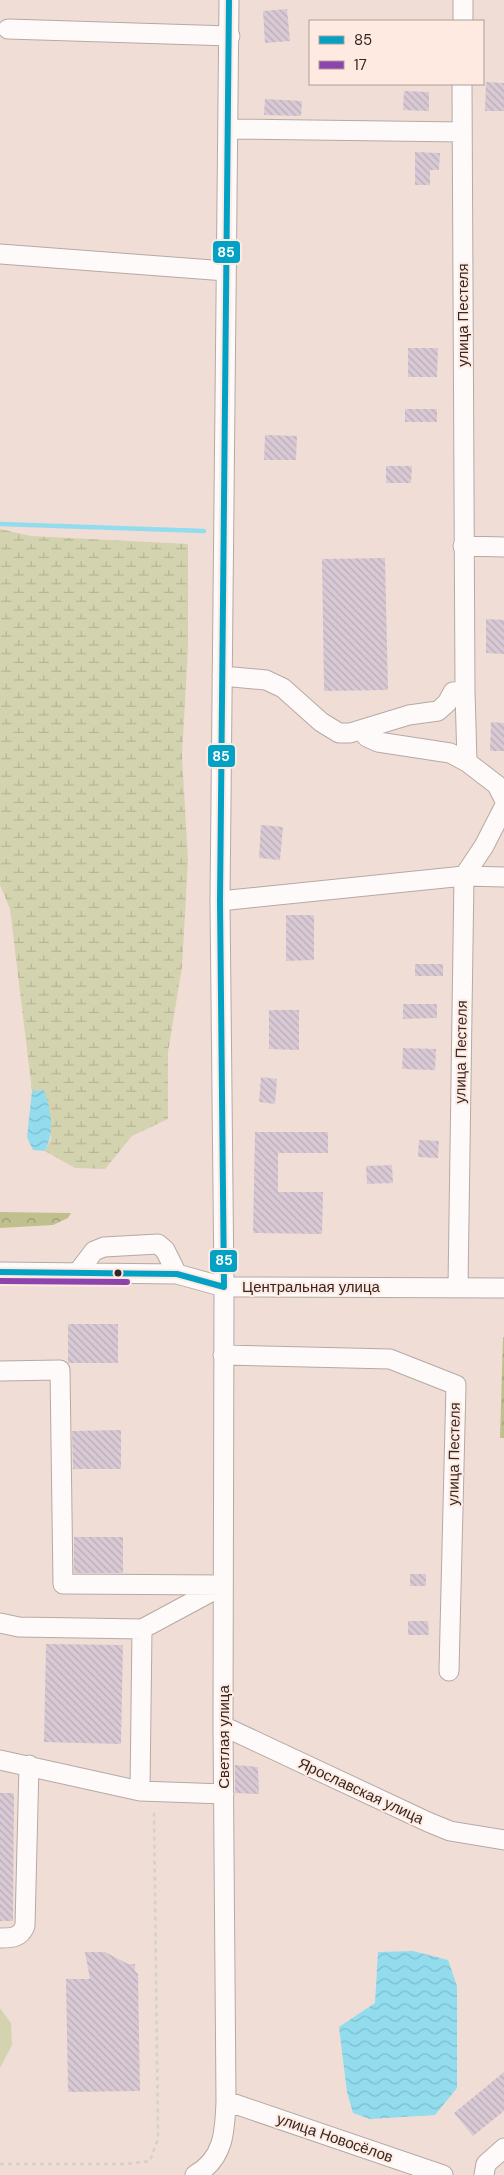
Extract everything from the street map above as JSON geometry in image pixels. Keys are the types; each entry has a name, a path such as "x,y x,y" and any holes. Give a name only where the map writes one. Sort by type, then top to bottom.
{"street":[{"name":"Светлая улица","path":"195,2175 205,2170 218,2154 225,2128 226,2100 223,1726 224,1287 220,901 229,0"},
{"path":"463,0 463,20"},
{"path":"8,28 230,36"},
{"name":"улица Пестеля","path":"462,85 467,762"},
{"path":"228,129 462,132"},
{"path":"0,254 226,271"},
{"path":"464,546 504,547"},
{"path":"222,676 266,680 283,688 320,722 339,733 350,733 409,716 438,711 447,703 453,692 465,691"},
{"path":"361,730 367,737 378,742 450,753 467,762 497,785 504,799"},
{"path":"464,876 484,846 504,807"},
{"path":"220,901 464,876 504,877"},
{"name":"улица Пестеля","path":"458,1287 464,876"},
{"path":"78,1272 94,1252 104,1246 158,1244 165,1250 177,1274"},
{"name":"Центральная улица","path":"0,1272 177,1274 224,1287 504,1288"},
{"name":"улица Пестеля","path":"223,1355 390,1359 456,1385 449,1671"},
{"path":"0,1371 60,1370 63,1584 223,1586"},
{"path":"0,1623 19,1627 142,1630 223,1586"},
{"path":"142,1630 147,1792"},
{"name":"Ярославская улица","path":"223,1726 443,1828 473,1836 504,1840"},
{"path":"0,1760 147,1792 224,1794"},
{"path":"0,1938 16,1937 25,1926 29,1765"},
{"name":"улица Новосёлов","path":"226,2100 443,2175"},
{"path":"484,2175 486,2164 504,2148"}],"path":[{"path":"0,2164 125,2164 150,2160 158,2139 158,2121 147,1792"}],"green space":[{"path":"0,529 31,536 188,544 188,648 182,756 188,860 182,967 168,1052 168,1119 132,1136 105,1169 75,1168 45,1151 51,1139 44,1090 32,1091 10,909 0,885"},
{"path":"0,1212 71,1213 68,1218 53,1225 0,1228"},
{"path":"503,1337 504,1438 500,1438"},
{"path":"0,2008 11,2023 12,2045 0,2068"}],"water":[{"path":"44,1090 49,1105 51,1121 50,1136 45,1151 33,1150 27,1137 32,1091"},
{"path":"413,1951 448,1960 457,1986 457,2088 435,2115 370,2119 353,2113 347,2092 339,2027 375,2003 378,1952"}],"building":[{"path":"287,9 290,41 265,43 263,11"},
{"path":"486,82 504,83 504,111 485,111"},
{"path":"404,91 429,92 429,111 403,110"},
{"path":"265,99 302,101 301,116 264,115"},
{"path":"415,152 440,153 439,170 430,170 430,185 415,185"},
{"path":"408,348 438,348 437,377 408,377"},
{"path":"405,409 437,409 437,422 405,422"},
{"path":"265,435 297,436 296,460 264,460"},
{"path":"386,466 412,466 411,483 386,483"},
{"path":"385,558 388,690 324,691 322,559"},
{"path":"486,619 504,620 504,654 486,653"},
{"path":"491,722 504,723 504,751 490,751"},
{"path":"261,825 283,827 280,860 259,858"},
{"path":"286,915 314,915 314,960 286,961"},
{"path":"415,964 443,964 443,976 415,976"},
{"path":"403,1004 437,1004 437,1018 403,1019"},
{"path":"269,1010 299,1010 299,1050 269,1049"},
{"path":"403,1048 436,1049 435,1070 402,1069"},
{"path":"261,1077 277,1079 275,1104 259,1102"},
{"path":"255,1132 328,1132 328,1153 278,1153 278,1192 323,1192 322,1234 253,1233"},
{"path":"419,1140 439,1141 438,1158 418,1157"},
{"path":"392,1165 393,1183 367,1184 366,1166"},
{"path":"68,1324 118,1324 118,1363 68,1363"},
{"path":"121,1430 121,1469 73,1469 72,1431"},
{"path":"74,1537 123,1537 123,1573 74,1573"},
{"path":"410,1574 426,1574 426,1586 410,1586"},
{"path":"408,1621 428,1621 429,1635 408,1635"},
{"path":"46,1644 123,1645 121,1744 44,1742"},
{"path":"235,1765 258,1767 259,1794 235,1793"},
{"path":"0,1793 14,1793 13,1921 0,1921"},
{"path":"85,1952 105,1952 128,1964 135,1964 135,1971 138,1974 140,2091 68,2092 66,1979 90,1979"},
{"path":"504,2072 504,2111 473,2136 454,2113"}],"waterway":[{"path":"0,524 204,531"}],"transit line":[{"name":"85","path":"0,1272 177,1274 224,1287 220,901 229,0"},
{"name":"17","path":"0,1281 127,1282"}]}
